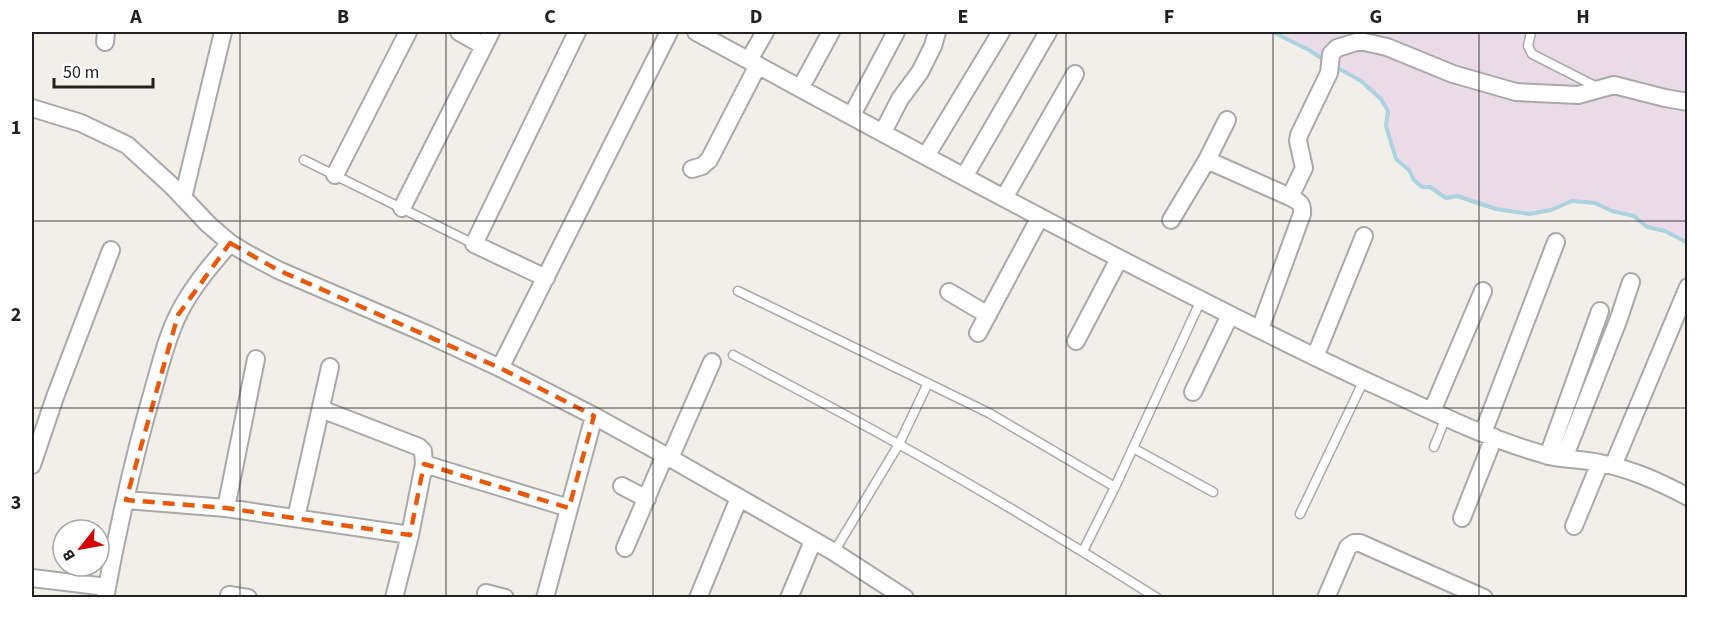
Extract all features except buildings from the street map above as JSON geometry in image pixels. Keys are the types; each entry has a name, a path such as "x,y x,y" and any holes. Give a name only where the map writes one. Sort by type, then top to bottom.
{"street":[{"path":"183,198 223,32"},
{"path":"335,175 408,32"},
{"path":"402,208 488,39 459,32"},
{"path":"546,278 474,244 577,32"},
{"path":"500,368 669,32"},
{"path":"699,32 1119,259 1315,357 1488,435 1556,457 1606,464 1653,478 1688,497"},
{"path":"692,169 702,166 709,160 754,63 765,32"},
{"path":"801,87 831,32"},
{"path":"852,115 896,32"},
{"path":"883,132 900,99 920,72 938,32"},
{"path":"926,156 1001,32"},
{"path":"964,177 1000,111 1048,32"},
{"path":"1290,197 1304,168 1298,141 1299,135 1329,73 1331,54 1336,48 1360,41 1387,47 1453,74 1516,92 1578,95 1614,85 1688,102"},
{"path":"1004,198 1075,74"},
{"path":"32,108 81,123 127,145 230,243 278,270 428,334 594,416 834,552 905,597"},
{"path":"1171,220 1207,160 1227,120"},
{"path":"1207,160 1290,197 1301,203 1303,207 1260,329"},
{"path":"978,333 1040,217"},
{"path":"1315,357 1364,236"},
{"path":"1462,518 1488,435 1556,242"},
{"path":"32,578 106,592 146,417 166,346 178,315 198,282 230,243"},
{"path":"32,465 55,397 111,250"},
{"path":"1076,341 1119,259"},
{"path":"1556,457 1618,321 1631,282"},
{"path":"1574,526 1606,464 1688,287"},
{"path":"1439,414 1483,291"},
{"path":"949,292 988,315"},
{"path":"1556,457 1600,311"},
{"path":"1193,392 1230,315"},
{"path":"226,508 256,359"},
{"path":"625,548 712,362"},
{"path":"296,518 330,367"},
{"path":"321,409 419,447 423,452 424,464 410,535 394,597"},
{"path":"545,597 594,416"},
{"path":"424,464 569,508"},
{"path":"622,486 647,499"},
{"path":"698,597 739,498"},
{"path":"126,500 226,508 410,535"},
{"path":"789,597 813,541"},
{"path":"1326,597 1348,547 1354,543 1360,543 1484,597"},
{"path":"486,593 505,597"},
{"path":"229,595 248,597"}],"lane":[{"path":"1531,32 1528,46 1532,54 1600,89"},
{"path":"304,160 474,244"},
{"path":"738,291 989,412 1115,487"},
{"path":"1083,551 1115,487 1200,300"},
{"path":"733,354 899,444 1083,551 1157,597"},
{"path":"1300,514 1364,380"},
{"path":"834,552 899,444 928,383"},
{"path":"1434,447 1439,414"},
{"path":"1132,448 1213,492"}],"highlighted area":[{"path":"230,243 278,270 500,368 594,416 569,508 424,464 410,535 226,508 126,500 178,315"}],"shaded area":[{"path":"1273,32 1687,32 1687,243 1665,231 1647,227 1633,216 1612,211 1595,203 1572,201 1551,210 1529,214 1496,209 1457,196 1446,198 1431,187 1422,187 1414,180 1409,170 1396,159 1386,126 1388,111 1375,91 1309,50"}],"waterway":[{"path":"1273,32 1327,62"},
{"path":"1336,67 1361,81 1381,99 1388,111 1386,126 1396,159 1409,170 1414,180 1422,187 1430,187 1446,198 1457,196 1496,209 1529,214 1551,210 1572,201 1595,203 1612,211 1634,216 1647,227 1665,231 1688,243"}]}
